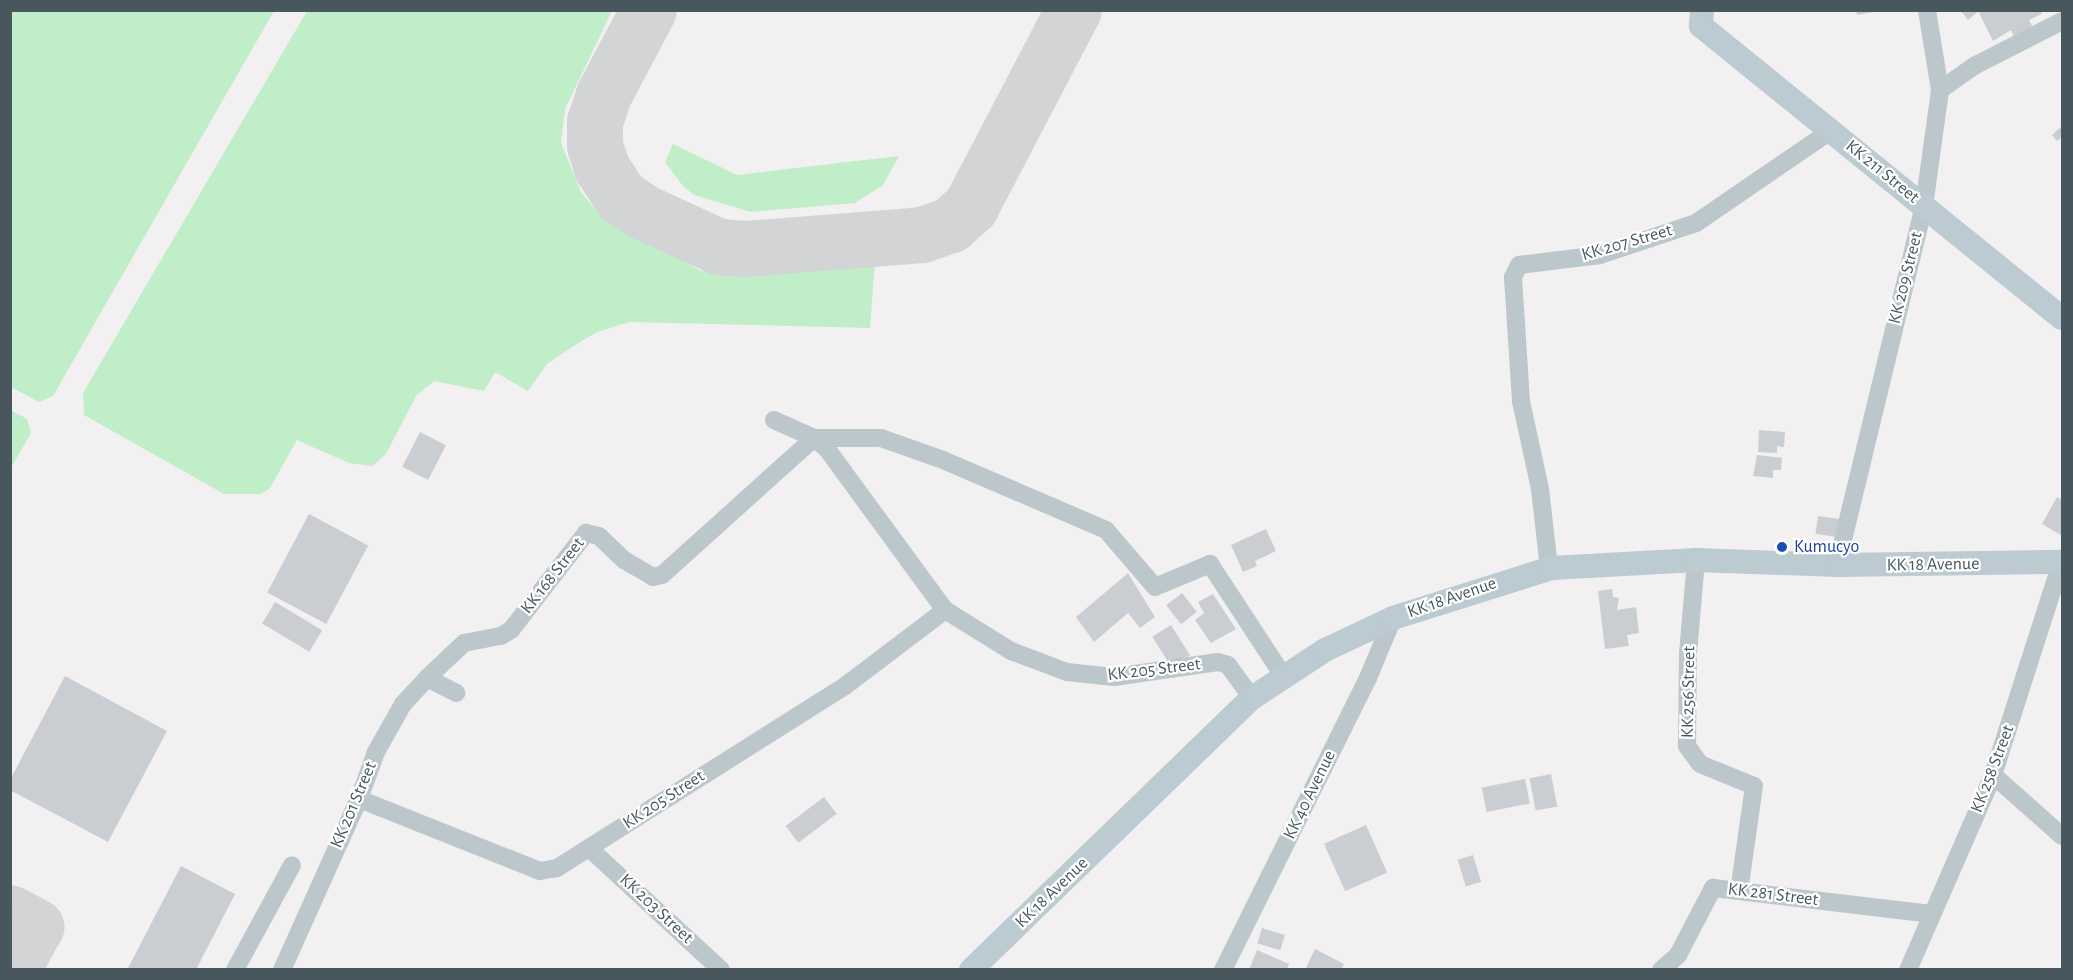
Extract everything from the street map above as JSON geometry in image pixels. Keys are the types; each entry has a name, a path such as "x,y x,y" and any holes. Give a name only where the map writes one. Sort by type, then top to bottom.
{"main road":[{"name":"KK 211 Street","path":"1702,18 1832,130 2062,318"},
{"name":"KK 18 Avenue","path":"970,969 1252,698 1325,650 1393,618 1550,568 1696,560 1837,565 2062,563"}],"street":[{"name":"KK 209 Street","path":"1837,565 1924,206 1940,90 1927,10"},
{"path":"1940,90 1974,66 2062,21"},
{"name":"KK 207 Street","path":"1550,568 1540,489 1521,401 1513,277 1519,266 1600,255 1696,223 1832,130"},
{"name":"KK 205 Street","path":"774,420 814,438 839,464 945,610 1011,651 1067,672 1114,677 1218,662 1228,664 1252,698"},
{"path":"814,438 881,438 943,459 1106,530 1155,587 1210,564 1284,677"},
{"name":"KK 168 Street","path":"427,678 465,643 501,636 511,630 586,533 599,536 624,560 653,577 662,575 814,438"},
{"name":"KK 256 Street","path":"1696,560 1688,653 1687,746 1700,764 1754,786 1739,891"},
{"name":"KK 258 Street","path":"1908,969 1993,775 2062,563"},
{"name":"KK 205 Street","path":"359,799 540,871 557,868 845,686 945,610"},
{"name":"KK 40 Avenue","path":"1222,969 1368,678 1393,618"},
{"path":"427,678 456,693"},
{"name":"KK 201 Street","path":"282,969 359,799 376,752 403,704 427,678"},
{"path":"1993,775 2062,836"},
{"name":"KK 203 Street","path":"590,849 721,969"},
{"path":"235,969 291,865"},
{"name":"KK 281 Street","path":"1661,969 1678,955 1709,890 1739,891 1931,914"}],"green space":[{"path":"10,11 274,11 53,396 39,402 11,387"},
{"path":"307,11 612,11 565,109 561,143 581,192 599,214 701,271 875,261 870,328 629,322 597,332 547,364 528,391 495,372 484,391 434,381 416,396 386,454 372,466 349,463 297,440 270,488 261,494 224,494 84,415 83,393"},
{"path":"673,144 737,175 899,156 883,185 855,203 751,212 694,195 683,186 665,162"},
{"path":"11,410 27,419 31,433 11,468"}],"building":[{"path":"1856,10 1873,10 1873,12 1857,15"},
{"path":"1960,10 1980,10 1968,20"},
{"path":"1983,10 2040,10 2042,14 2029,20 2033,28 2014,37 2011,30 1993,41 1979,13"},
{"path":"2062,126 2062,137 2057,141 2052,135"},
{"path":"1759,430 1785,432 1784,447 1777,446 1777,453 1758,452"},
{"path":"420,432 446,445 428,480 402,467"},
{"path":"1757,455 1782,458 1781,470 1773,470 1773,478 1753,476"},
{"path":"2057,497 2062,500 2061,535 2042,524"},
{"path":"309,514 368,545 326,624 267,593"},
{"path":"1818,516 1840,519 1837,537 1815,534"},
{"path":"1266,529 1276,551 1255,561 1257,566 1243,572 1231,545"},
{"path":"1128,573 1155,617 1140,628 1128,613 1094,642 1076,617"},
{"path":"1612,589 1613,597 1619,598 1617,610 1636,607 1639,633 1627,635 1629,646 1605,649 1598,591"},
{"path":"1182,593 1197,612 1181,624 1166,605"},
{"path":"1213,594 1236,629 1211,643 1195,620 1204,613 1198,602"},
{"path":"275,602 322,630 309,652 262,623"},
{"path":"1171,625 1190,656 1171,667 1152,637"},
{"path":"65,676 167,731 108,842 10,790 10,780"},
{"path":"1551,774 1557,806 1536,811 1529,778"},
{"path":"1525,779 1530,804 1487,812 1482,787"},
{"path":"824,797 837,814 798,843 786,826"},
{"path":"1366,825 1387,873 1345,891 1324,844"},
{"path":"1473,855 1481,882 1466,886 1458,860"},
{"path":"181,866 235,894 196,970 127,970"},
{"path":"1262,928 1285,935 1280,950 1257,943"},
{"path":"1315,949 1344,964 1341,970 1305,970"},
{"path":"1257,950 1289,964 1287,970 1249,970"}],"taxiway":[{"path":"649,10 604,95 595,122 595,146 602,168 621,197 643,212 719,247 746,249 922,235 951,225 971,207 1074,10"},
{"path":"10,913 36,927 13,970"}],"place":[{"name":"Kumucyo","path":"1782,547"}]}
